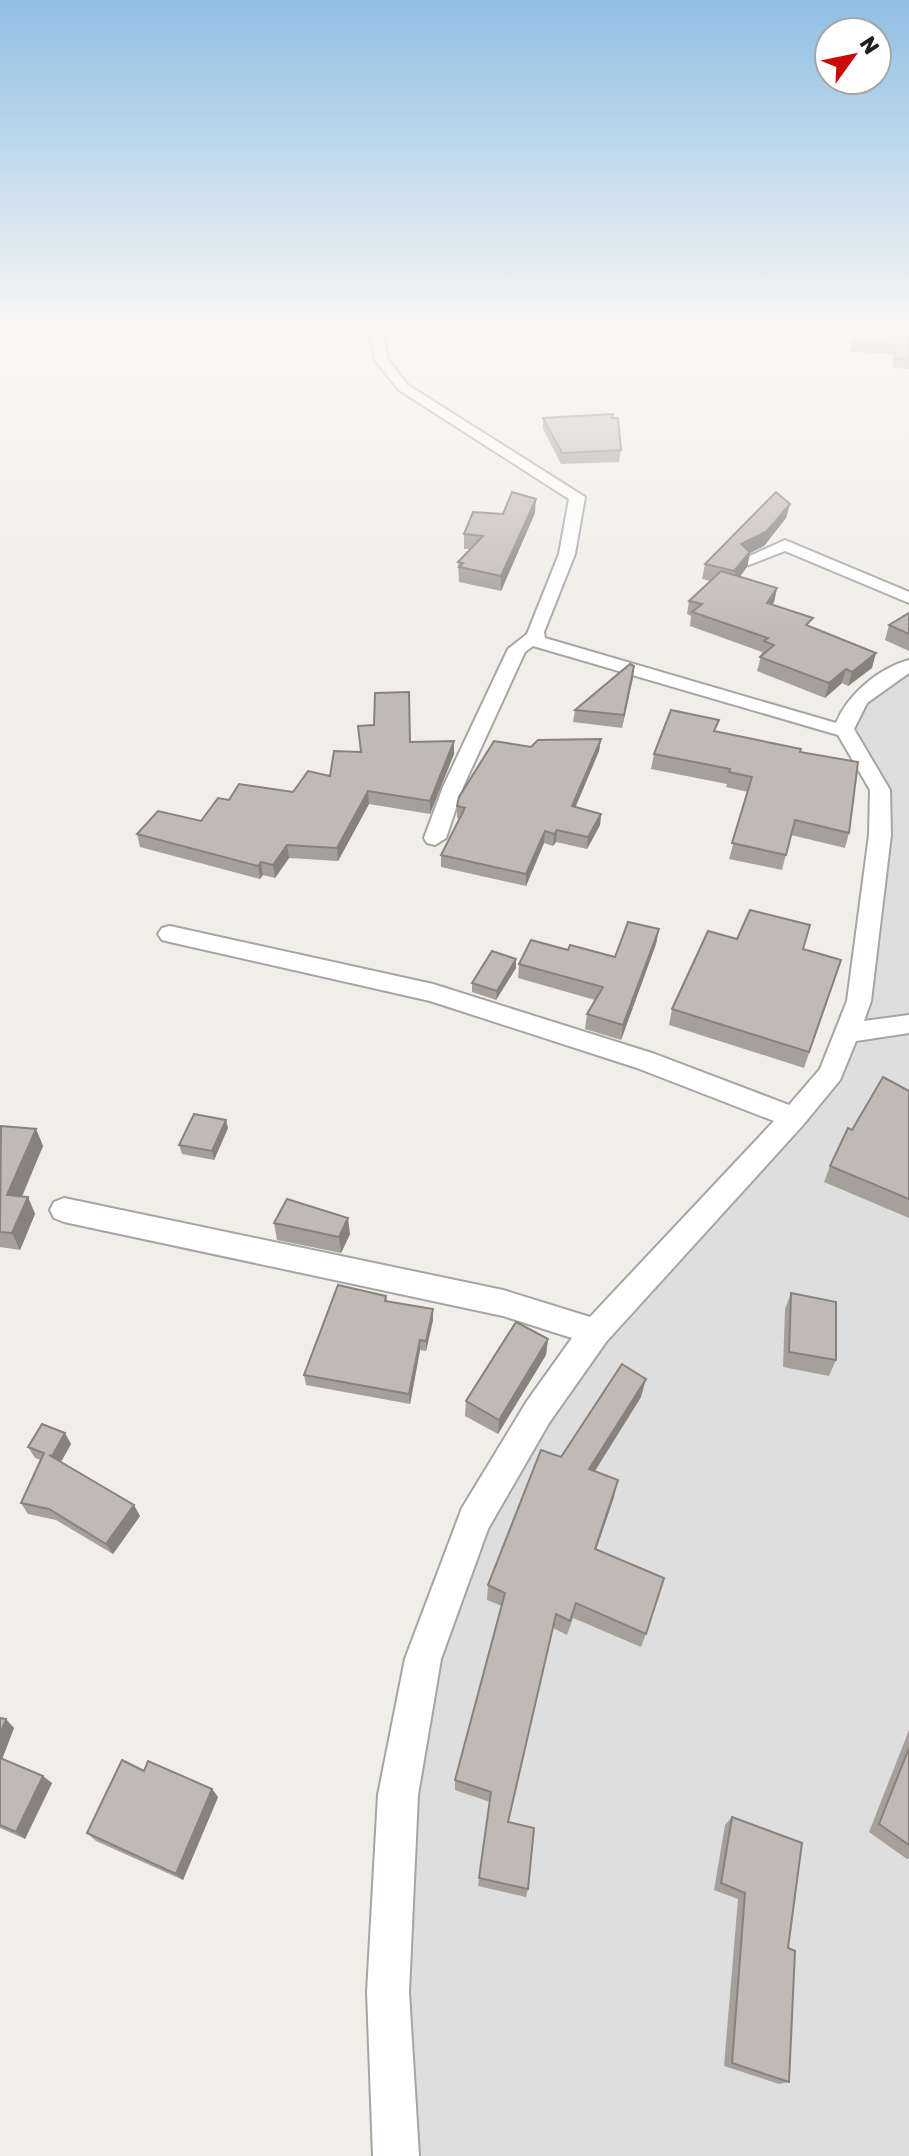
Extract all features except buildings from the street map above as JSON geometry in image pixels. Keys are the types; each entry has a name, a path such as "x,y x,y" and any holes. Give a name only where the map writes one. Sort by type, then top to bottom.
{"street":[{"path":"435,838 453,787 517,649 534,637 567,554 577,497 473,433"},
{"path":"749,560 785,545 909,598"},
{"path":"534,637 537,641 844,731"},
{"path":"396,2156 388,1992 398,1795 423,1659 474,1520 538,1412 595,1332 794,1118 831,1073 859,1001 880,835 880,790 844,731 846,719 857,700 909,666"},
{"path":"170,934 433,993 646,1061 794,1118"},
{"path":"847,1033 909,1024"},
{"path":"64,1210 344,1272 503,1303 595,1332"}],"shaded area":[{"path":"909,667 909,2156 399,2156 395,1985 427,1656 543,1409 836,1071 885,833 847,718"}]}
